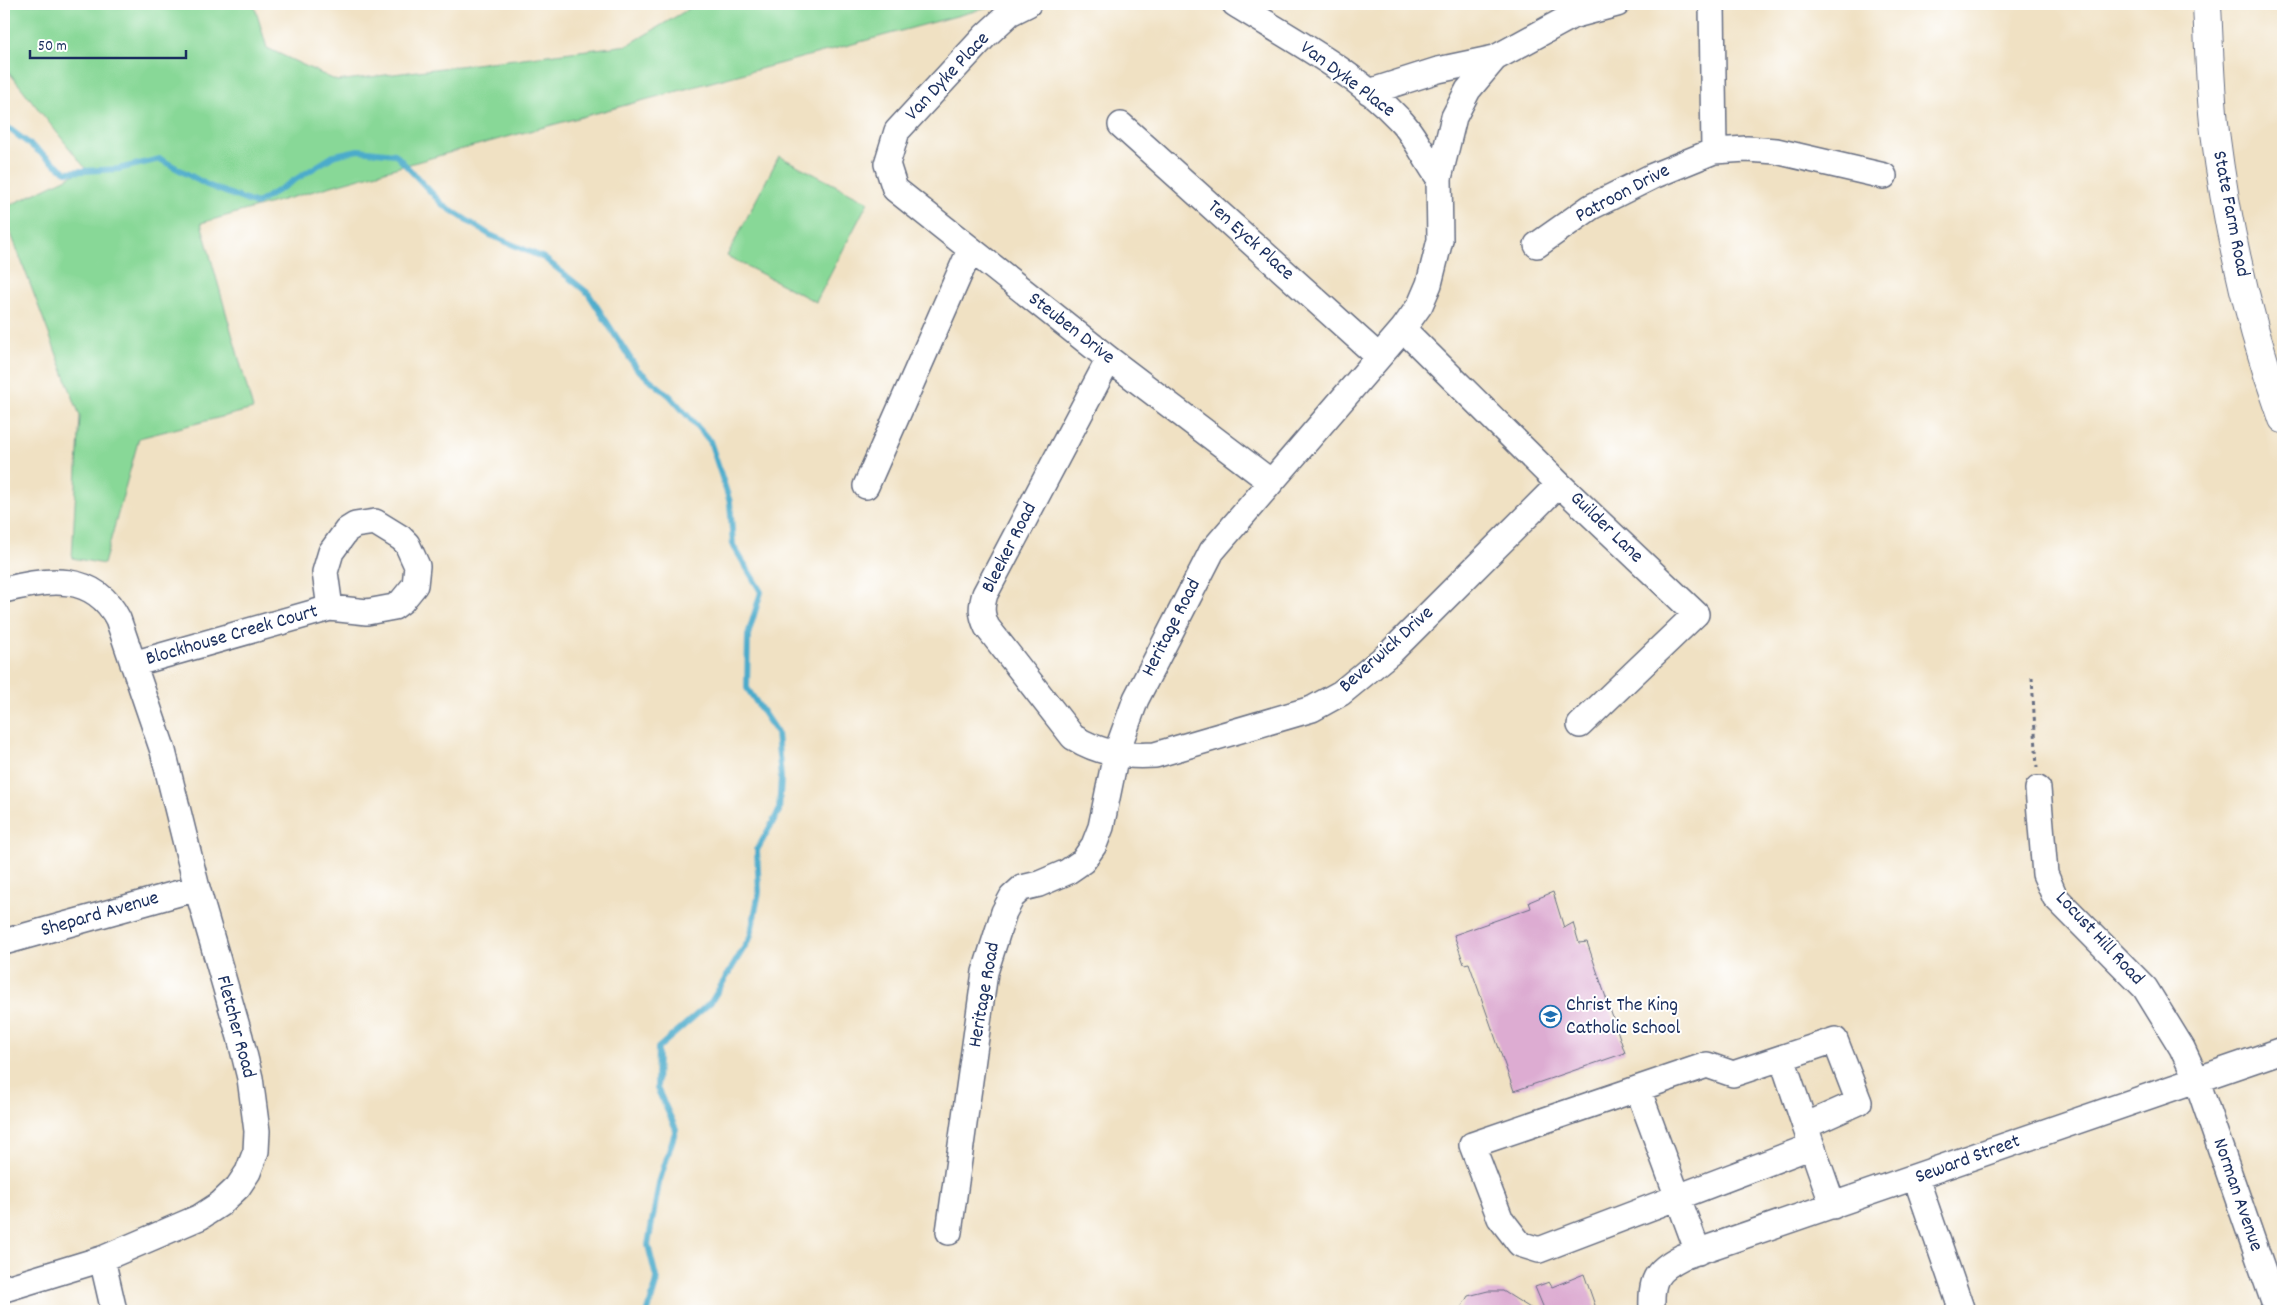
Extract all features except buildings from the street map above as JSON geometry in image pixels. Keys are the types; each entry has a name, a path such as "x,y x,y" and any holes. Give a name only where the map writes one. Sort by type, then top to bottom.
{"main road":[{"name":"State Farm Road","path":"2207,4 2215,132 2233,239 2258,344 2283,419"}],"street":[{"name":"Van Dyke Place","path":"887,164 897,131 984,36 1010,13 1028,4"},
{"name":"Van Dyke Place","path":"1235,4 1338,69 1369,92 1402,122 1438,178"},
{"name":"Heritage Road","path":"1369,92 1438,70 1495,58 1572,16 1617,4"},
{"path":"1712,4 1714,151"},
{"name":"Heritage Road","path":"949,1232 985,972 993,942 1012,897 1022,888 1038,884 1067,872 1083,862 1094,845 1101,827 1116,754 1136,699 1212,551 1403,329 1420,305 1430,284 1440,240 1438,178 1454,117 1468,90 1495,58"},
{"name":"Ten Eyck Place","path":"1121,125 1379,357"},
{"name":"Patroon Drive","path":"1537,245 1591,207 1654,176 1714,151 1747,149 1776,151 1884,176"},
{"name":"Steuben Drive","path":"887,164 895,189 1109,359 1271,482"},
{"path":"866,486 970,250"},
{"name":"Guilder Lane","path":"1403,329 1559,484 1696,614 1580,725"},
{"name":"Bleeker Road","path":"1109,359 985,594 981,606 987,627 1072,737 1092,748 1116,754"},
{"name":"Beverwick Drive","path":"1116,754 1155,755 1312,709 1341,693 1391,652 1559,484"},
{"name":"Fletcher Road","path":"4,590 40,581 78,584 91,590 111,604 118,619 163,751 197,888 240,1037 250,1078 257,1131 256,1151 248,1172 238,1187 220,1204 200,1217 102,1259 4,1289"},
{"name":"Blockhouse Creek Court","path":"133,664 330,608"},
{"name":"Locust Hill Road","path":"2038,789 2045,874 2055,897 2145,988 2182,1048 2196,1078"},
{"name":"Shepard Avenue","path":"4,942 197,888"},
{"path":"1836,1040 1859,1102 1809,1136 1678,1197 1539,1250 1520,1244 1500,1218 1472,1145 1708,1065 1733,1074 1782,1058 1836,1040"},
{"name":"Seward Street","path":"1652,1311 1651,1290 1656,1275 1667,1265 1698,1252 1916,1178 2196,1078 2283,1050"},
{"path":"1782,1058 1833,1206"},
{"name":"Norman Avenue","path":"2196,1078 2277,1311"},
{"path":"1638,1089 1698,1252"},
{"path":"1916,1178 1962,1311"},
{"path":"102,1259 114,1311"}],"path":[{"path":"2032,677 2038,789"}],"green space":[{"path":"4,4 254,4 267,48 337,81 628,45 697,4 989,4 990,7 459,150 201,223 253,409 139,438 104,564 72,558 80,416 4,215 4,208 86,169 4,66"},
{"path":"779,156 868,202 816,302 727,256"}],"waterway":[{"path":"4,121 7,127 66,172 118,169 160,159 207,185 256,204 335,155 358,150 395,154 443,205 490,235 544,258 588,293 637,369 670,396 710,441 730,502 733,545 761,592 748,635 747,688 777,733 781,778 779,811 757,850 759,892 750,938 711,1002 658,1048 657,1088 676,1129 659,1183 648,1245 657,1281 648,1311"}],"place":[{"name":"Christ The King Catholic School","path":"1550,1017"}]}
